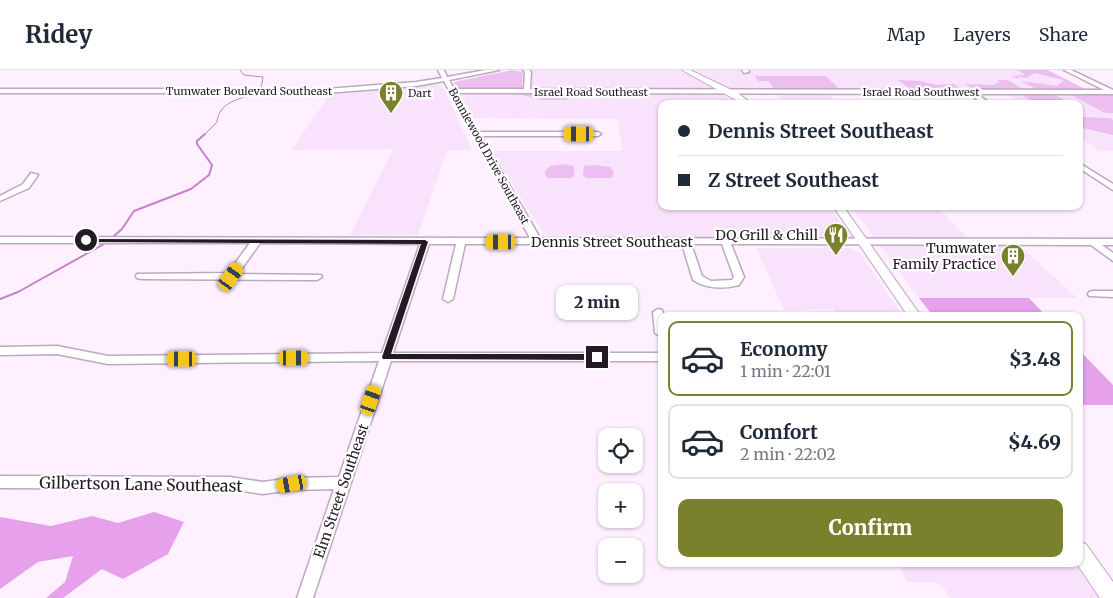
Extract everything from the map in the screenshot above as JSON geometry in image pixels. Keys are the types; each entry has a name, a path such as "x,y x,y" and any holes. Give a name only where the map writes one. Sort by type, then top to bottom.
{"main road":[{"path":"685,70 742,100"},
{"path":"841,210 912,312"},
{"path":"1083,556 1112,598"}],"street":[{"name":"Bonniewood Drive Southeast","path":"441,70 475,134 505,183 537,242"},
{"name":"Tumwater Boulevard Southeast","path":"0,91 320,91 385,87 447,80 496,70"},
{"path":"526,70 528,72 527,91"},
{"path":"1067,70 1112,92"},
{"name":"Israel Road Southeast","path":"452,91 729,92"},
{"name":"Israel Road Southwest","path":"729,92 1112,92"},
{"path":"971,92 982,100"},
{"path":"475,134 598,134"},
{"path":"1083,168 1113,188"},
{"path":"0,199 26,186 34,175"},
{"name":"Dennis Street Southeast","path":"0,240 256,242 1113,242"},
{"path":"231,277 256,242"},
{"name":"Elm Street Southeast","path":"305,598 342,483 425,242"},
{"path":"448,299 461,242"},
{"path":"686,242 697,278 709,284 718,285 734,283 739,277 726,242"},
{"path":"1094,242 1113,258"},
{"path":"141,276 317,277"},
{"path":"1093,294 1113,294"},
{"path":"0,351 57,350 108,360 658,357"},
{"name":"Gilbertson Lane Southeast","path":"0,482 230,483 263,488 292,484 342,483"}],"shaded area":[{"path":"512,70 523,72 522,89 520,90 457,89 454,82"},
{"path":"531,70 678,70 713,87 708,89 529,89"},
{"path":"695,70 1049,70 1087,90 734,89"},
{"path":"1018,70 1047,70 1085,89 1036,89 1021,81 1057,86 1064,80 1034,73 1026,78 1018,77 1019,79 1011,76 1025,75"},
{"path":"755,76 826,76 839,89 775,90 768,81 758,81"},
{"path":"898,80 920,81 937,85 954,84 961,89 912,90"},
{"path":"998,80 1008,80 1023,89 984,90 965,84 993,85 999,82"},
{"path":"442,85 472,150 447,150 418,235 350,235 393,149 291,150 331,93"},
{"path":"468,93 720,94 728,96 734,100 658,100 658,210 832,210 852,238 550,237 544,234 491,151 623,151 617,119 473,118 461,95"},
{"path":"520,94 578,95 578,97 565,100 541,100"},
{"path":"777,94 829,94 834,100 781,100"},
{"path":"1009,95 1113,95 1113,151 1100,151 1083,140 1083,100 1017,100"},
{"path":"1022,95 1055,95 1064,100 1030,100"},
{"path":"1071,95 1113,95 1113,113 1105,113"},
{"path":"1083,117 1110,118 1113,120 1113,135 1083,128"},
{"path":"564,164 574,166 574,176 570,178 548,178 545,176 545,171 550,166"},
{"path":"584,166 610,167 614,173 612,178 588,178 583,176"},
{"path":"854,210 941,210 967,238 874,237"},
{"path":"879,243 1018,244 1077,298 919,298"},
{"path":"756,248 847,248 859,252 900,312 835,312 833,309 784,310"},
{"path":"919,298 1029,298 1042,312 930,312"},
{"path":"1083,354 1113,385 1113,405 1083,405"},
{"path":"154,512 184,522 168,554 123,579 102,569 63,598 46,598 65,582 73,556 38,562 0,589 0,517 51,526 92,516 118,523"},
{"path":"900,567 1077,567 1098,598 950,598 944,588 936,582 907,582"}],"waterway":[{"path":"240,70 244,75 263,77 261,89"},
{"path":"205,134 217,122 221,110 225,106 255,93"},
{"path":"114,236 122,229 134,211 191,189 209,175 212,165 197,144 197,141 205,134"},
{"path":"0,299 18,292 104,244"}],"place":[{"name":"Dart","path":"391,114"},
{"name":"DQ Grill & Chill","path":"836,256"},
{"name":"Tumwater Family Practice","path":"1013,277"}],"route":[{"path":"86,240 425,242 386,357 597,357"}]}
